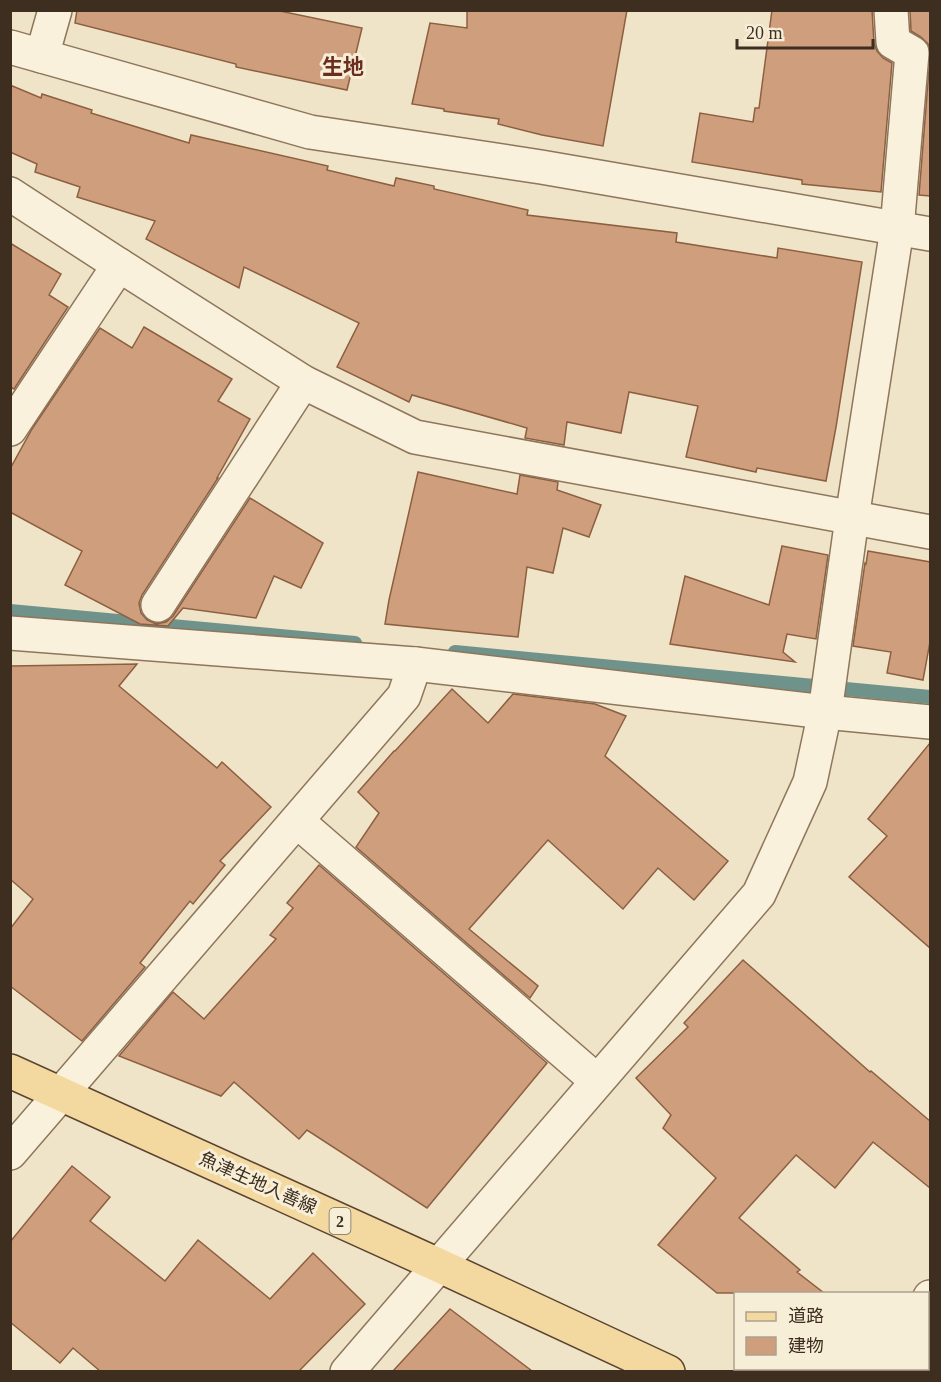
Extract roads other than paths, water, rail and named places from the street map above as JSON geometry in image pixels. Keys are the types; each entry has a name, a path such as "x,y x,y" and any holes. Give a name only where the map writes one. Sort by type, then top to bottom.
{"main road":[{"name":"魚津生地入善線","path":"10,1071 668,1371"}],"street":[{"path":"42,56 55,10"},
{"path":"347,1371 759,894 810,782 825,712 852,518 897,229 912,53 893,42 891,10"},
{"path":"10,47 310,132 541,167 930,234"},
{"path":"10,194 303,382 415,437 930,532"},
{"path":"10,429 119,266"},
{"path":"158,605 303,382"},
{"path":"10,633 414,664 930,722"},
{"path":"10,1153 404,696 414,664"},
{"path":"297,821 597,1081"}],"waterway":[{"path":"10,611 355,643"},
{"path":"455,652 930,697"}],"district":[{"name":"生地","path":"343,67"}]}
